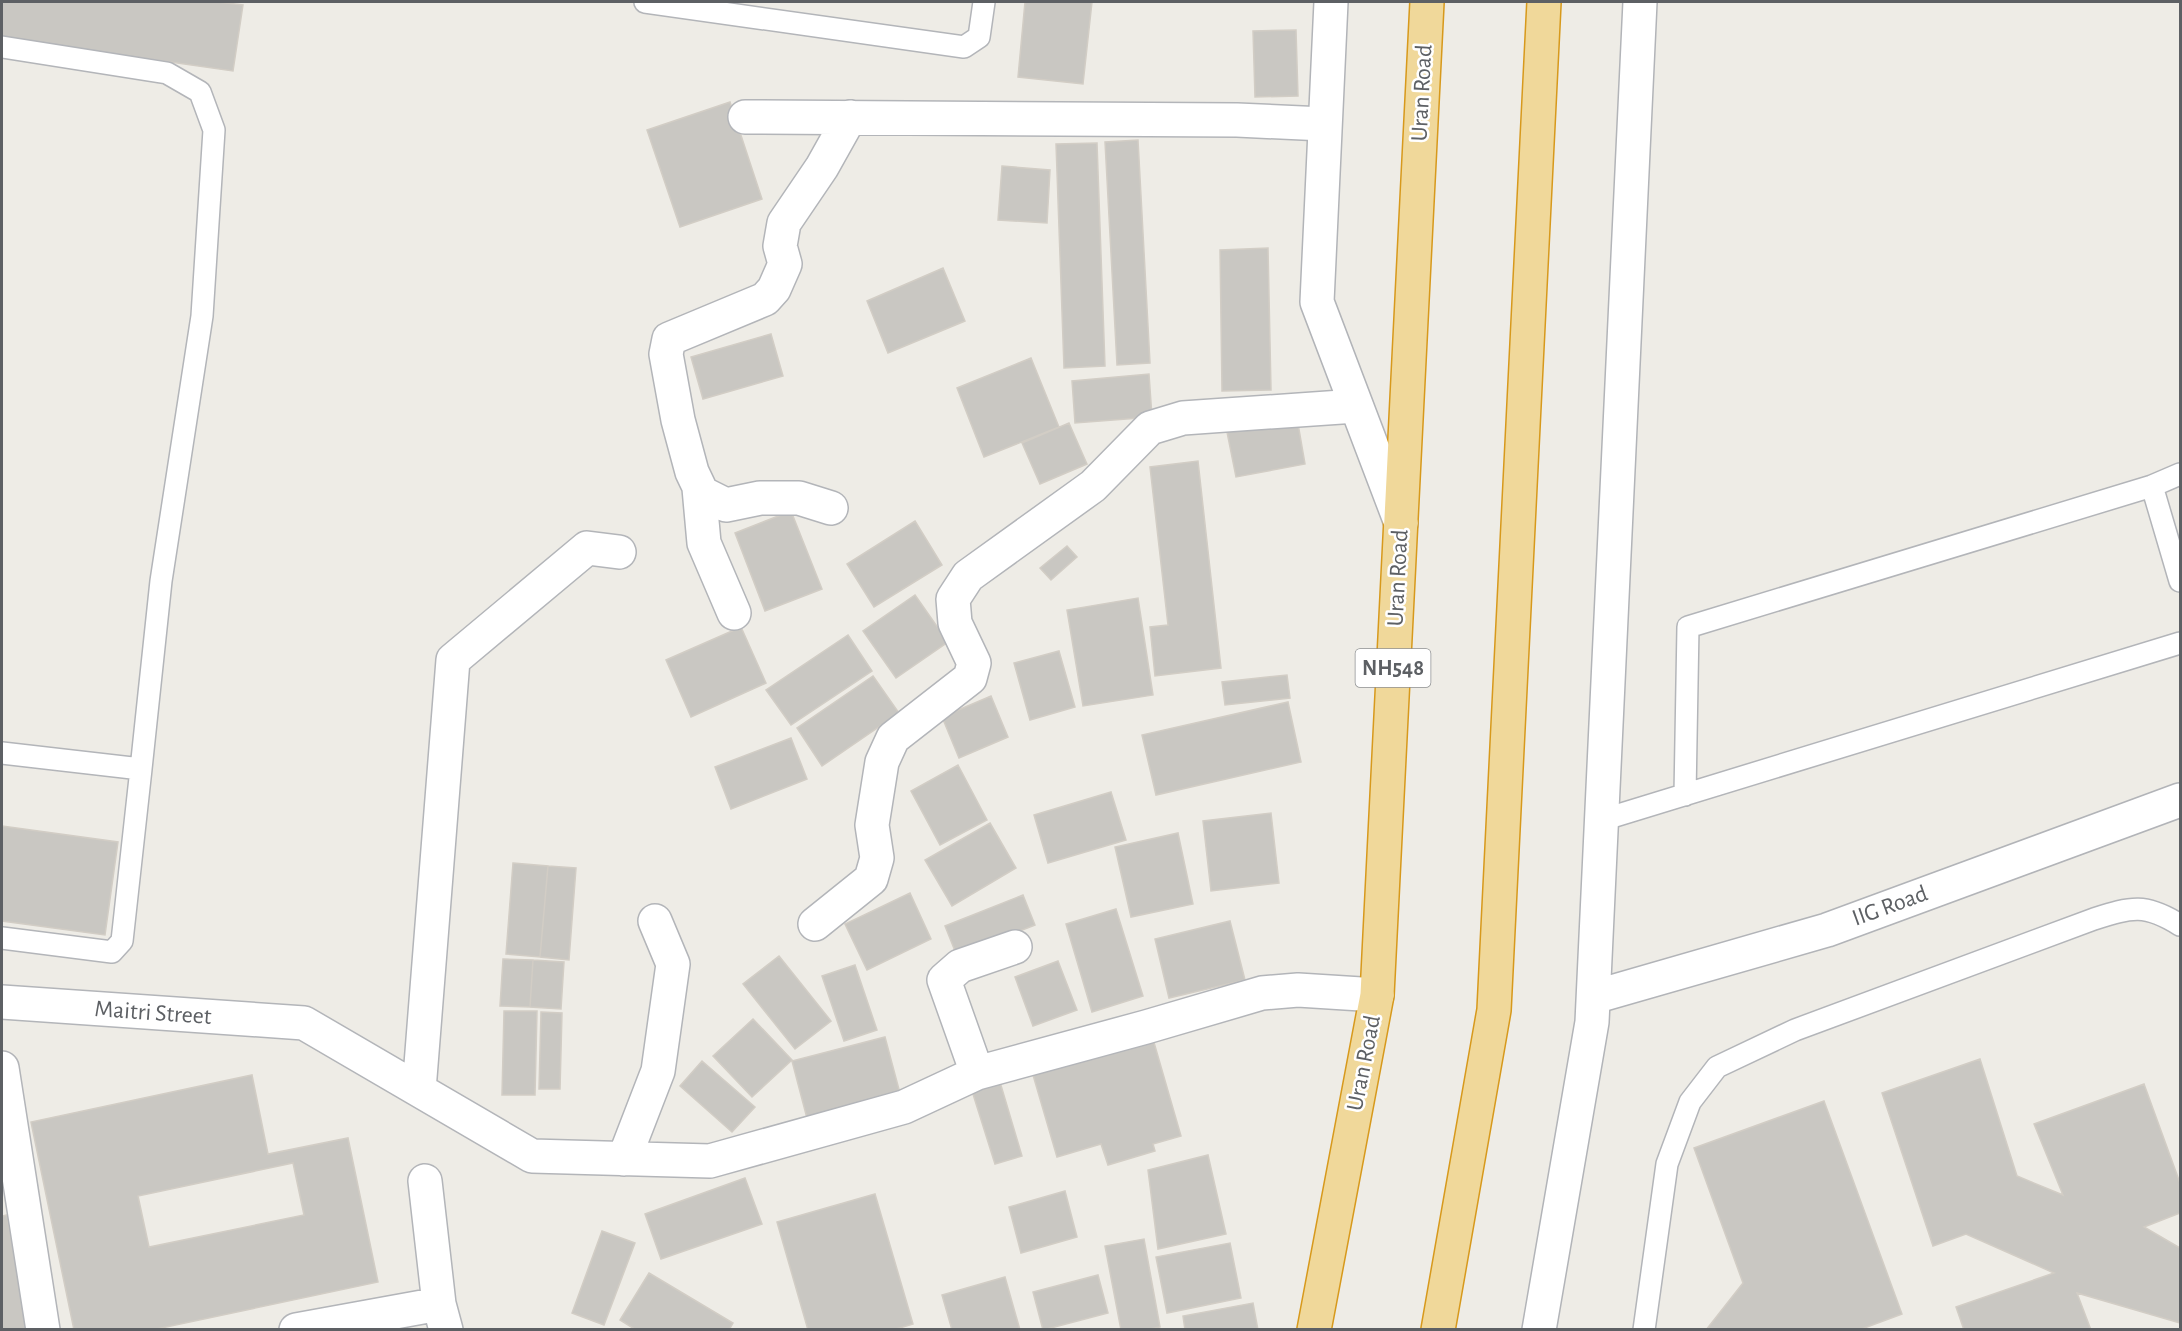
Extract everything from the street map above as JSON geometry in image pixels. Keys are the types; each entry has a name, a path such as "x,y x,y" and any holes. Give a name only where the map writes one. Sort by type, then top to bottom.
{"highway":[{"name":"Uran Road","path":"1314,1329 1377,995 1427,2"},
{"path":"1438,1329 1494,1010 1544,2"}],"street":[{"path":"1331,2 1317,302 1401,523"},
{"path":"1539,1329 1592,1022 1594,997 1640,2"},
{"path":"745,117 1237,120 1324,124"},
{"path":"831,508 799,498 760,498 726,505 702,493 692,472 678,420 666,354 669,339 765,298 774,289 785,264 780,246 784,223 822,167 850,117"},
{"path":"815,924 871,879 877,858 872,825 882,762 893,738 970,678 974,663 955,623 952,599 968,576 1093,486 1150,428 1183,418 1356,406"},
{"path":"699,488 705,543 734,613"},
{"path":"619,552 587,548 453,660 419,1090 532,1156 710,1161 904,1107 977,1073 1262,993 1298,990 1377,995"},
{"name":"IIG Road","path":"1594,997 1827,930 2181,800"},
{"path":"624,1159 658,1071 673,964 655,921"},
{"path":"977,1073 945,980 960,966 1015,947"},
{"name":"Maitri Street","path":"2,1002 304,1023 419,1090"},
{"path":"2,1068 43,1329"},
{"path":"296,1329 442,1317 425,1181"}],"lane":[{"path":"645,2 964,47 979,37 984,2"},
{"path":"2,47 167,73 200,92 214,130 202,316 161,581 122,941 112,952 2,938"},
{"path":"1685,795 1688,627 2152,486 2181,474"},
{"path":"2152,486 2181,580"},
{"path":"1602,820 2181,643"},
{"path":"2,753 141,769"},
{"path":"1644,1329 1667,1164 1690,1102 1717,1067 1795,1030 2128,908 2148,909 2181,925"}],"building":[{"path":"2,2 218,2 243,5 233,71 2,38"},
{"path":"1025,2 1092,2 1083,84 1018,77"},
{"path":"1296,30 1298,96 1255,97 1253,31"},
{"path":"730,102 762,199 680,227 647,130"},
{"path":"1138,140 1150,363 1117,365 1105,142"},
{"path":"1097,143 1105,366 1064,368 1056,144"},
{"path":"1002,166 1050,170 1047,223 998,220"},
{"path":"1268,248 1271,390 1222,391 1220,250"},
{"path":"943,268 965,321 888,353 867,301"},
{"path":"771,334 783,376 703,399 691,357"},
{"path":"1031,358 1059,427 984,457 957,388"},
{"path":"1149,374 1152,417 1075,423 1072,381"},
{"path":"1297,418 1305,464 1236,477 1227,432"},
{"path":"1069,423 1087,464 1040,484 1022,443"},
{"path":"1198,461 1221,668 1155,676 1150,627 1168,625 1150,467"},
{"path":"791,511 822,589 765,611 735,533"},
{"path":"915,521 942,565 874,607 847,564"},
{"path":"1067,546 1077,557 1051,580 1040,568"},
{"path":"915,595 948,642 896,678 863,631"},
{"path":"1138,598 1153,695 1083,706 1067,610"},
{"path":"741,627 766,683 691,717 666,660"},
{"path":"848,635 872,671 791,725 766,690"},
{"path":"1059,651 1075,707 1030,720 1014,663"},
{"path":"1287,675 1290,698 1225,705 1222,682"},
{"path":"873,676 899,713 822,766 797,728"},
{"path":"991,696 1008,737 959,758 942,717"},
{"path":"1288,702 1301,762 1156,795 1142,735"},
{"path":"791,738 807,779 731,809 715,767"},
{"path":"958,765 987,820 940,845 911,791"},
{"path":"1111,792 1126,840 1048,863 1034,815"},
{"path":"1271,813 1279,883 1211,891 1203,821"},
{"path":"990,823 1016,868 952,906 925,860"},
{"path":"2,826 118,842 105,935 2,921"},
{"path":"1178,833 1193,904 1131,917 1115,847"},
{"path":"513,863 548,866 540,957 506,954"},
{"path":"548,866 576,868 569,960 540,957"},
{"path":"910,893 931,939 867,970 845,924"},
{"path":"1023,895 1035,925 957,956 945,926"},
{"path":"1116,909 1143,996 1092,1012 1066,924"},
{"path":"1230,921 1245,980 1169,998 1155,939"},
{"path":"779,956 831,1021 795,1049 743,984"},
{"path":"503,959 533,960 530,1007 500,1006"},
{"path":"533,960 564,962 561,1009 530,1007"},
{"path":"1058,961 1077,1010 1033,1026 1015,977"},
{"path":"855,965 877,1030 844,1041 822,976"},
{"path":"504,1011 537,1011 535,1095 502,1095"},
{"path":"541,1012 562,1013 560,1089 539,1089"},
{"path":"753,1019 792,1060 752,1097 713,1056"},
{"path":"885,1037 901,1097 808,1122 792,1061"},
{"path":"1153,1039 1181,1136 1153,1144 1155,1151 1108,1165 1101,1144 1057,1157 1033,1075"},
{"path":"1980,1059 2017,1176 2063,1195 2034,1124 2144,1084 2180,1183 2180,1213 2144,1227 2180,1248 2180,1323 2077,1293 2091,1330 1964,1330 1956,1307 2054,1273 1966,1234 1933,1246 1882,1093"},
{"path":"702,1061 755,1107 732,1132 680,1086"},
{"path":"252,1075 268,1154 348,1138 378,1282 152,1330 74,1330 31,1122","holes":["293,1163 304,1215 149,1247 138,1196"]},
{"path":"1000,1082 1022,1156 995,1164 972,1091"},
{"path":"1824,1101 1902,1314 1859,1330 1706,1330 1743,1283 1694,1148"},
{"path":"1208,1155 1226,1234 1158,1249 1148,1170"},
{"path":"745,1178 762,1224 661,1259 645,1214"},
{"path":"1065,1191 1077,1237 1021,1253 1009,1207"},
{"path":"875,1194 913,1324 893,1330 808,1330 777,1222"},
{"path":"7,1215 28,1330 2,1330 2,1216"},
{"path":"602,1231 635,1243 604,1325 572,1313"},
{"path":"1144,1239 1160,1327 1145,1330 1121,1330 1105,1246"},
{"path":"1230,1243 1241,1298 1167,1313 1156,1257"},
{"path":"649,1273 733,1323 729,1330 636,1330 620,1320"},
{"path":"1098,1275 1108,1313 1043,1330 1033,1292"},
{"path":"1005,1277 1020,1330 952,1330 942,1295"},
{"path":"1253,1303 1258,1330 1185,1330 1183,1316"}]}
